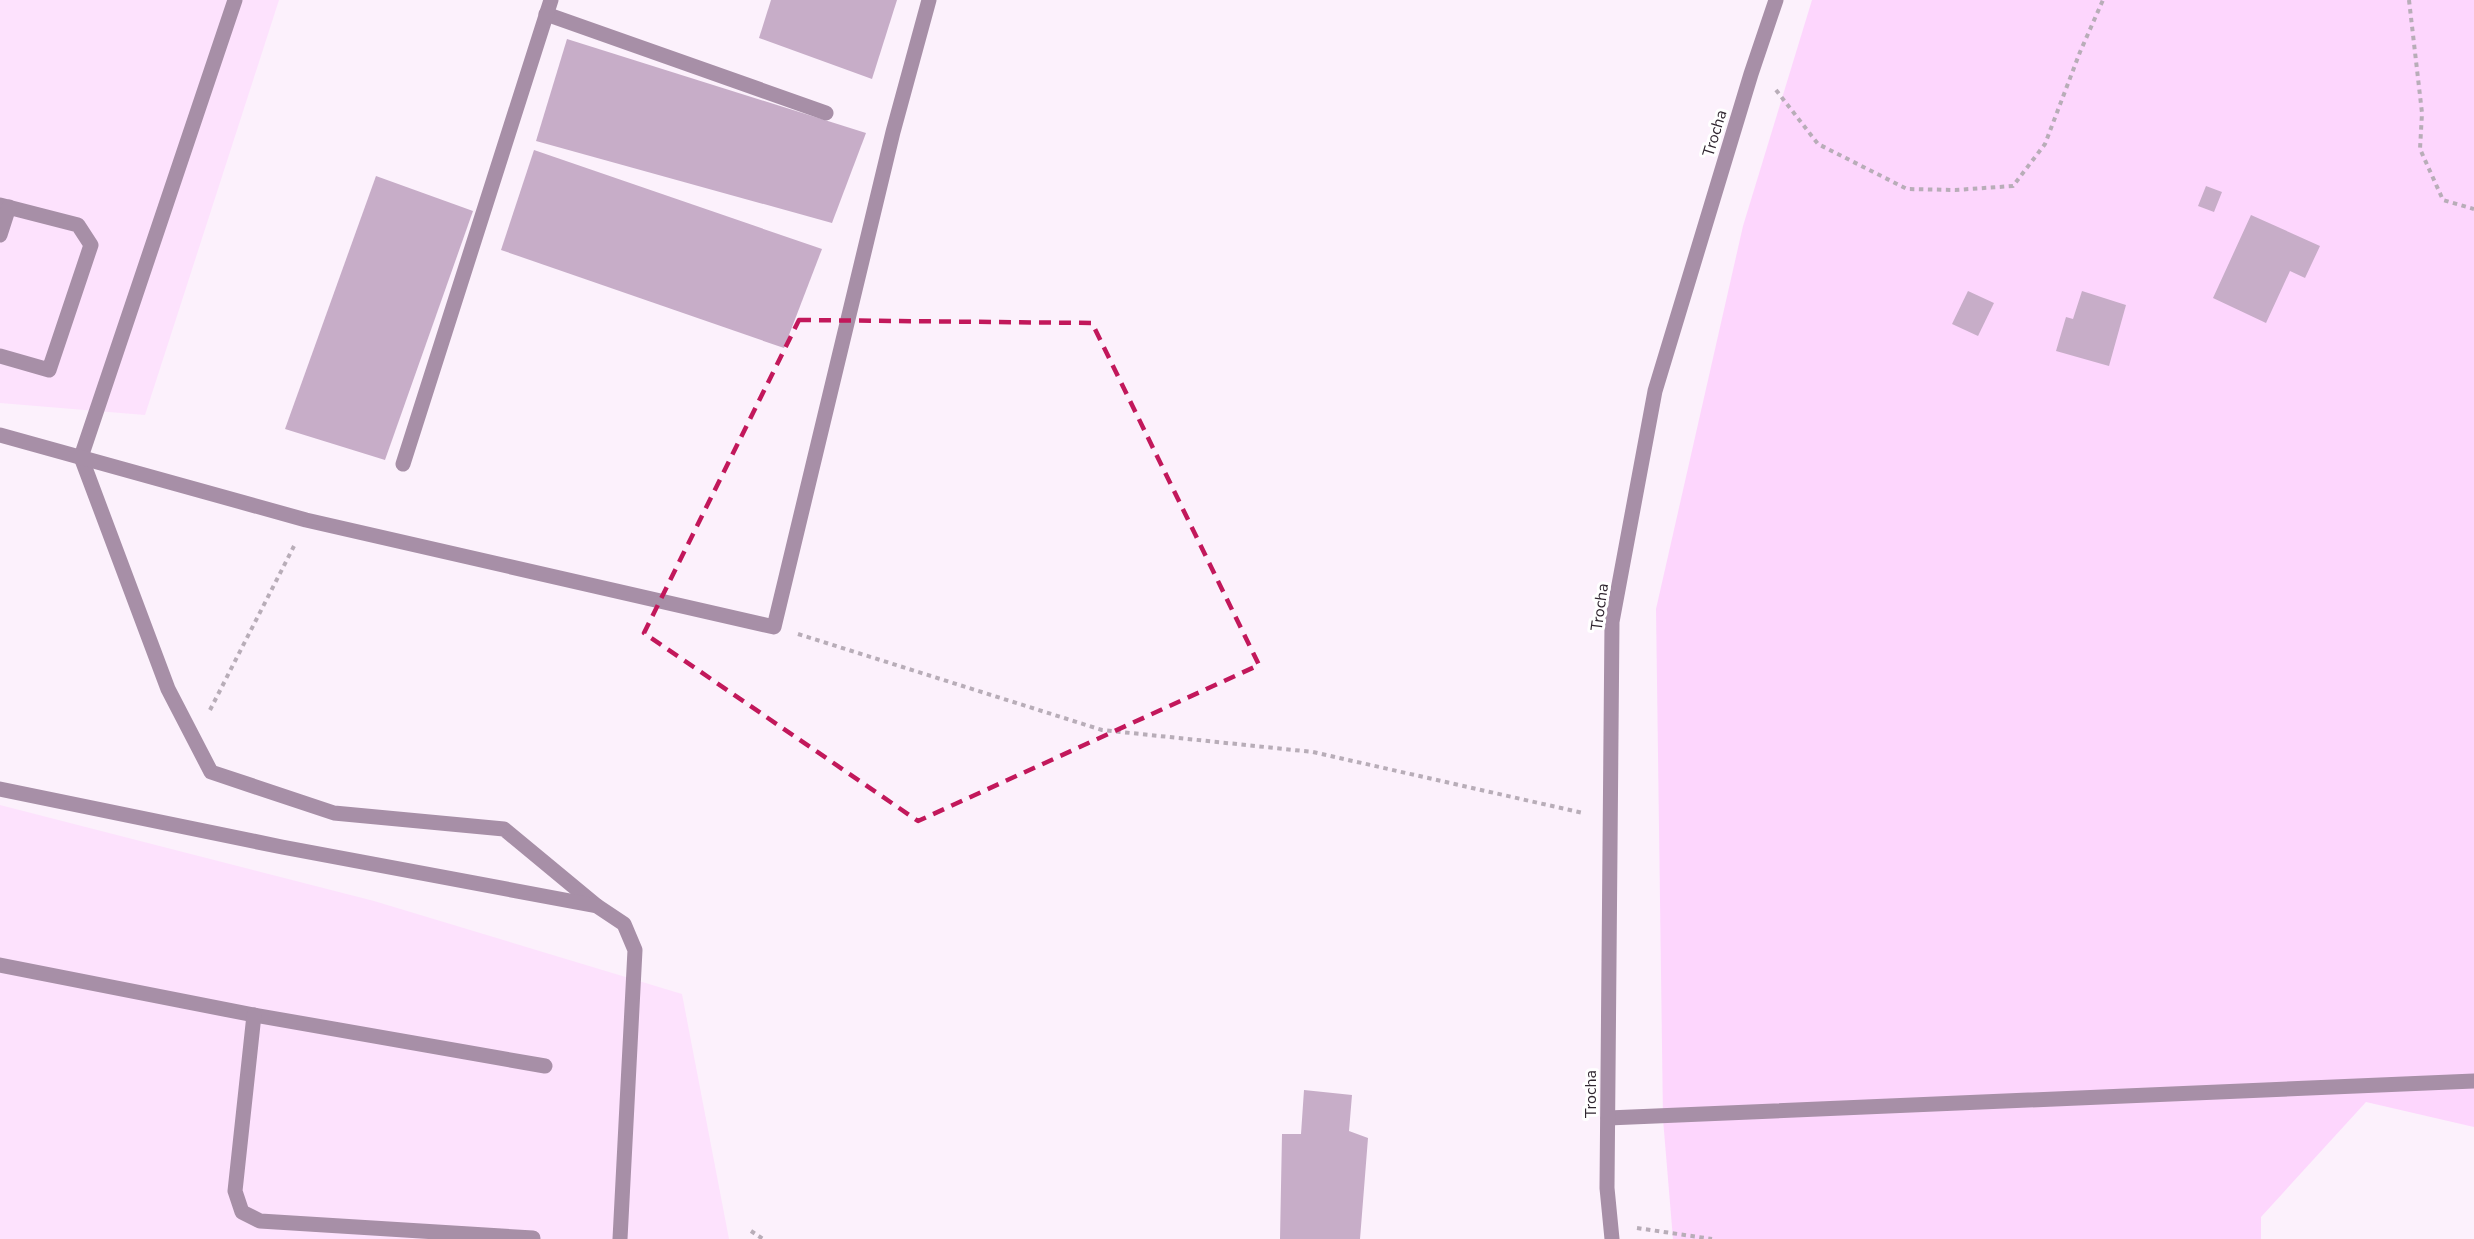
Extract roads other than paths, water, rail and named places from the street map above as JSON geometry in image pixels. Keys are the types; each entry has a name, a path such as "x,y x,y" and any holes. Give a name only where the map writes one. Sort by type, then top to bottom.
{"street":[{"path":"235,0 81,457 168,689 210,772 334,813 504,829 597,906 624,924 634,950 620,1239"},
{"path":"0,435 306,520 774,627 892,132 929,0"},
{"name":"Trocha","path":"1612,1239 1608,1118 1612,622 1655,391 1751,74 1776,0"},
{"path":"403,464 548,7 826,113"},
{"path":"0,235 4,206 78,225 91,245 49,370 0,356"},
{"path":"0,789 282,847 597,906"},
{"path":"0,965 254,1015 545,1066"},
{"path":"254,1015 235,1191 242,1212 260,1221 533,1238"},
{"path":"1608,1118 2474,1081"}]}
